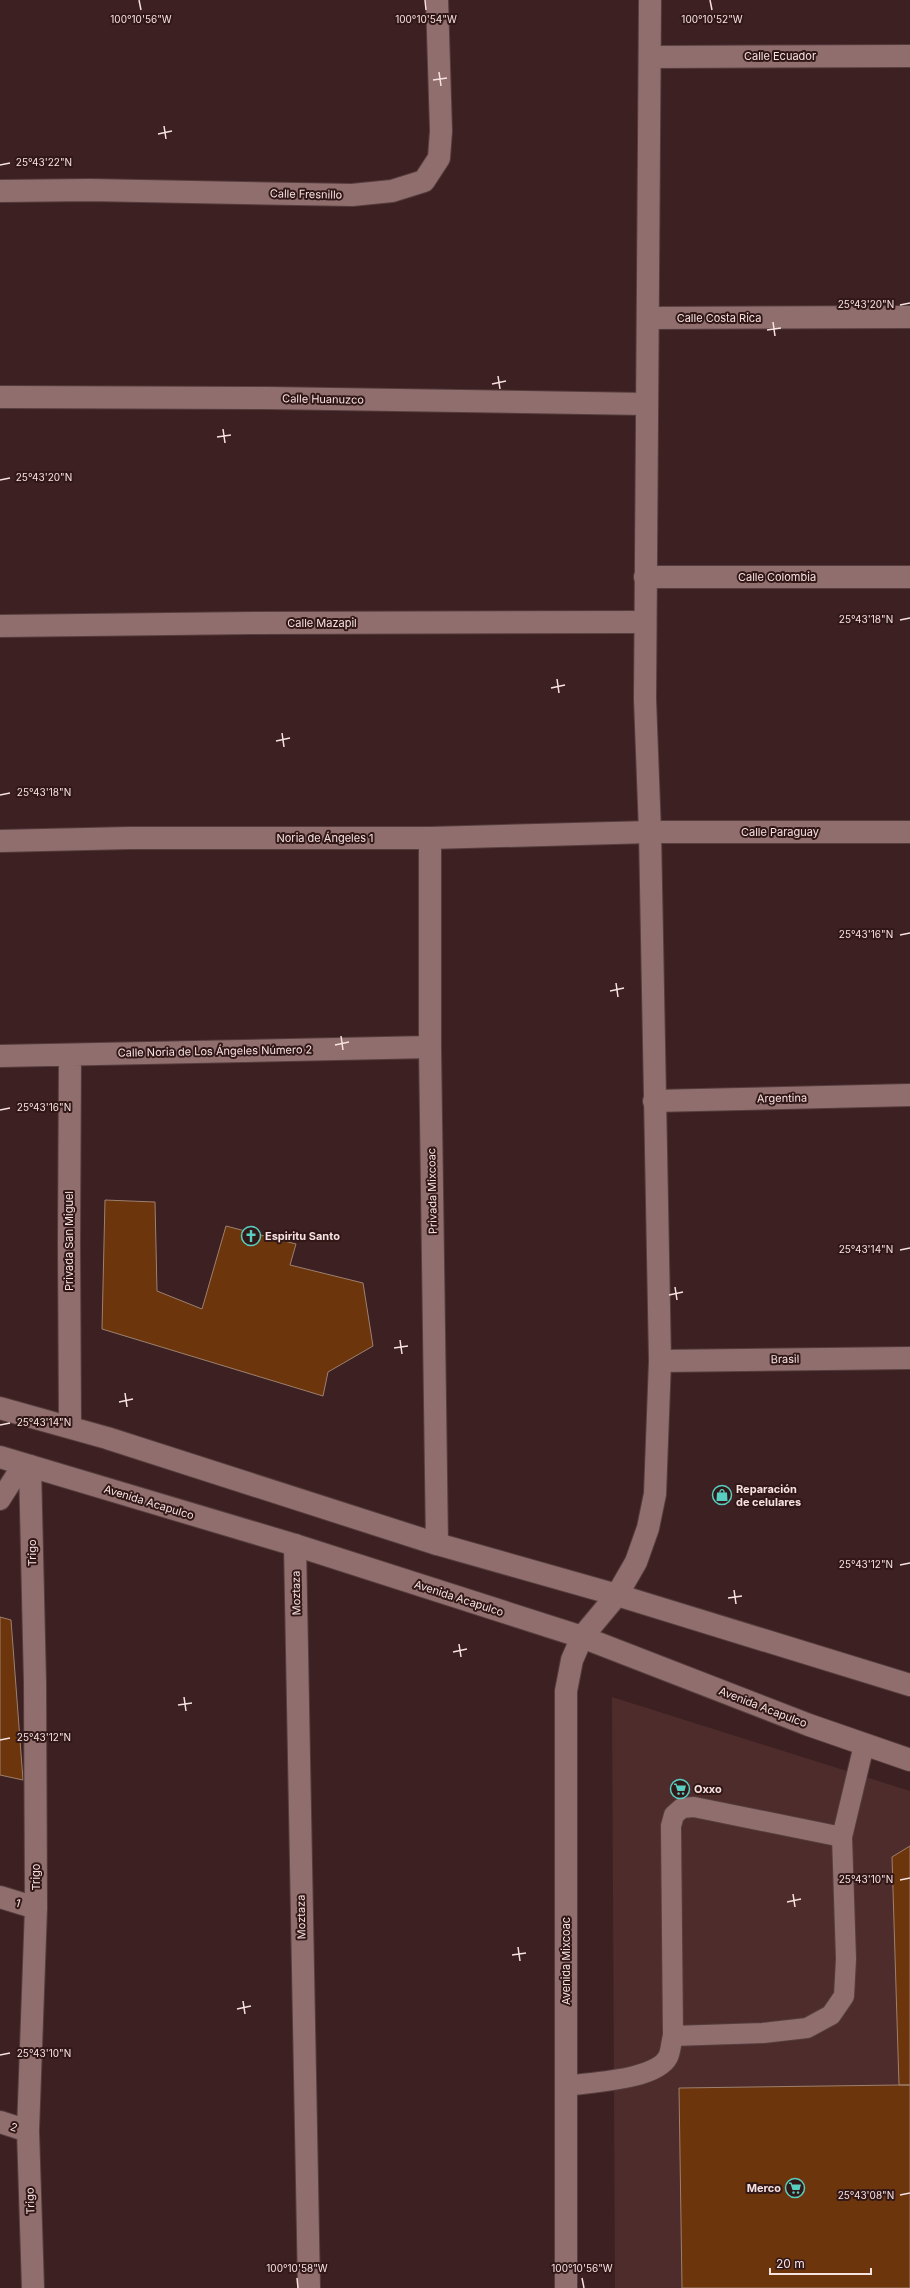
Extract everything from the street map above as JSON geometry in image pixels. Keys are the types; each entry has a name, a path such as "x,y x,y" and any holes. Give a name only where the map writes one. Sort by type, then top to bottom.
{"street":[{"name":"Calle Fresnillo","path":"0,191 90,190 352,195 392,191 424,181 439,158 441,131 437,0"},
{"name":"Avenida Mixcoac","path":"566,2288 566,1690 572,1660 582,1637 617,1595 636,1562 648,1528 655,1494 660,1361 650,832 645,699 650,0"},
{"name":"Calle Ecuador","path":"650,57 910,56"},
{"name":"Calle Costa Rica","path":"648,318 910,317"},
{"name":"Calle Huanuzco","path":"0,397 267,398 646,404"},
{"name":"Calle Colombia","path":"645,577 910,577"},
{"name":"Calle Mazapil","path":"0,626 260,623 645,622"},
{"name":"Calle Paraguay","path":"650,832 910,832"},
{"name":"Noria de Ángeles 1","path":"0,841 130,838 430,838 650,832"},
{"name":"Privada Mixcoac","path":"430,838 430,1047 437,1544"},
{"name":"Calle Noria de Los Ángeles Número 2","path":"0,1056 258,1049 430,1047"},
{"name":"Privada San Miguel","path":"70,1055 70,1427"},
{"name":"Argentina","path":"654,1101 910,1095"},
{"name":"Brasil","path":"660,1361 910,1358"},
{"path":"0,1408 70,1427 437,1544 617,1595 910,1685"},
{"name":"Avenida Acapulco","path":"0,1457 295,1545 582,1637 864,1745 910,1760"},
{"name":"Trigo","path":"26,1465 35,1682 36,1908 28,2131 33,2288"},
{"name":"Moztaza","path":"295,1545 309,2288"},
{"name":"1","path":"0,1897 36,1908"},
{"name":"2","path":"0,2122 28,2131"}],"lane":[{"path":"0,1500 26,1465"},
{"path":"673,2036 762,2033 807,2028 832,2015 844,1996 846,1959 842,1837 864,1745"},
{"path":"566,2086 641,2075 657,2069 668,2057 673,2036 671,1826 674,1815 682,1808 694,1807 842,1837"}],"shaded area":[{"path":"612,1697 910,1791 910,2288 615,2288"}],"building":[{"path":"105,1200 155,1202 157,1291 202,1309 226,1226 296,1244 290,1265 363,1283 373,1346 328,1372 323,1396 102,1329"},
{"path":"0,1617 11,1620 23,1780 0,1775"},
{"path":"910,1846 910,2085 899,2085 892,1857"},
{"name":"Merco","path":"910,2085 910,2288 682,2288 679,2088"}],"place":[{"name":"Espiritu Santo","path":"251,1236"},
{"name":"Reparación de celulares","path":"722,1495"},
{"name":"Oxxo","path":"680,1789"},
{"name":"Merco","path":"795,2188"}]}
